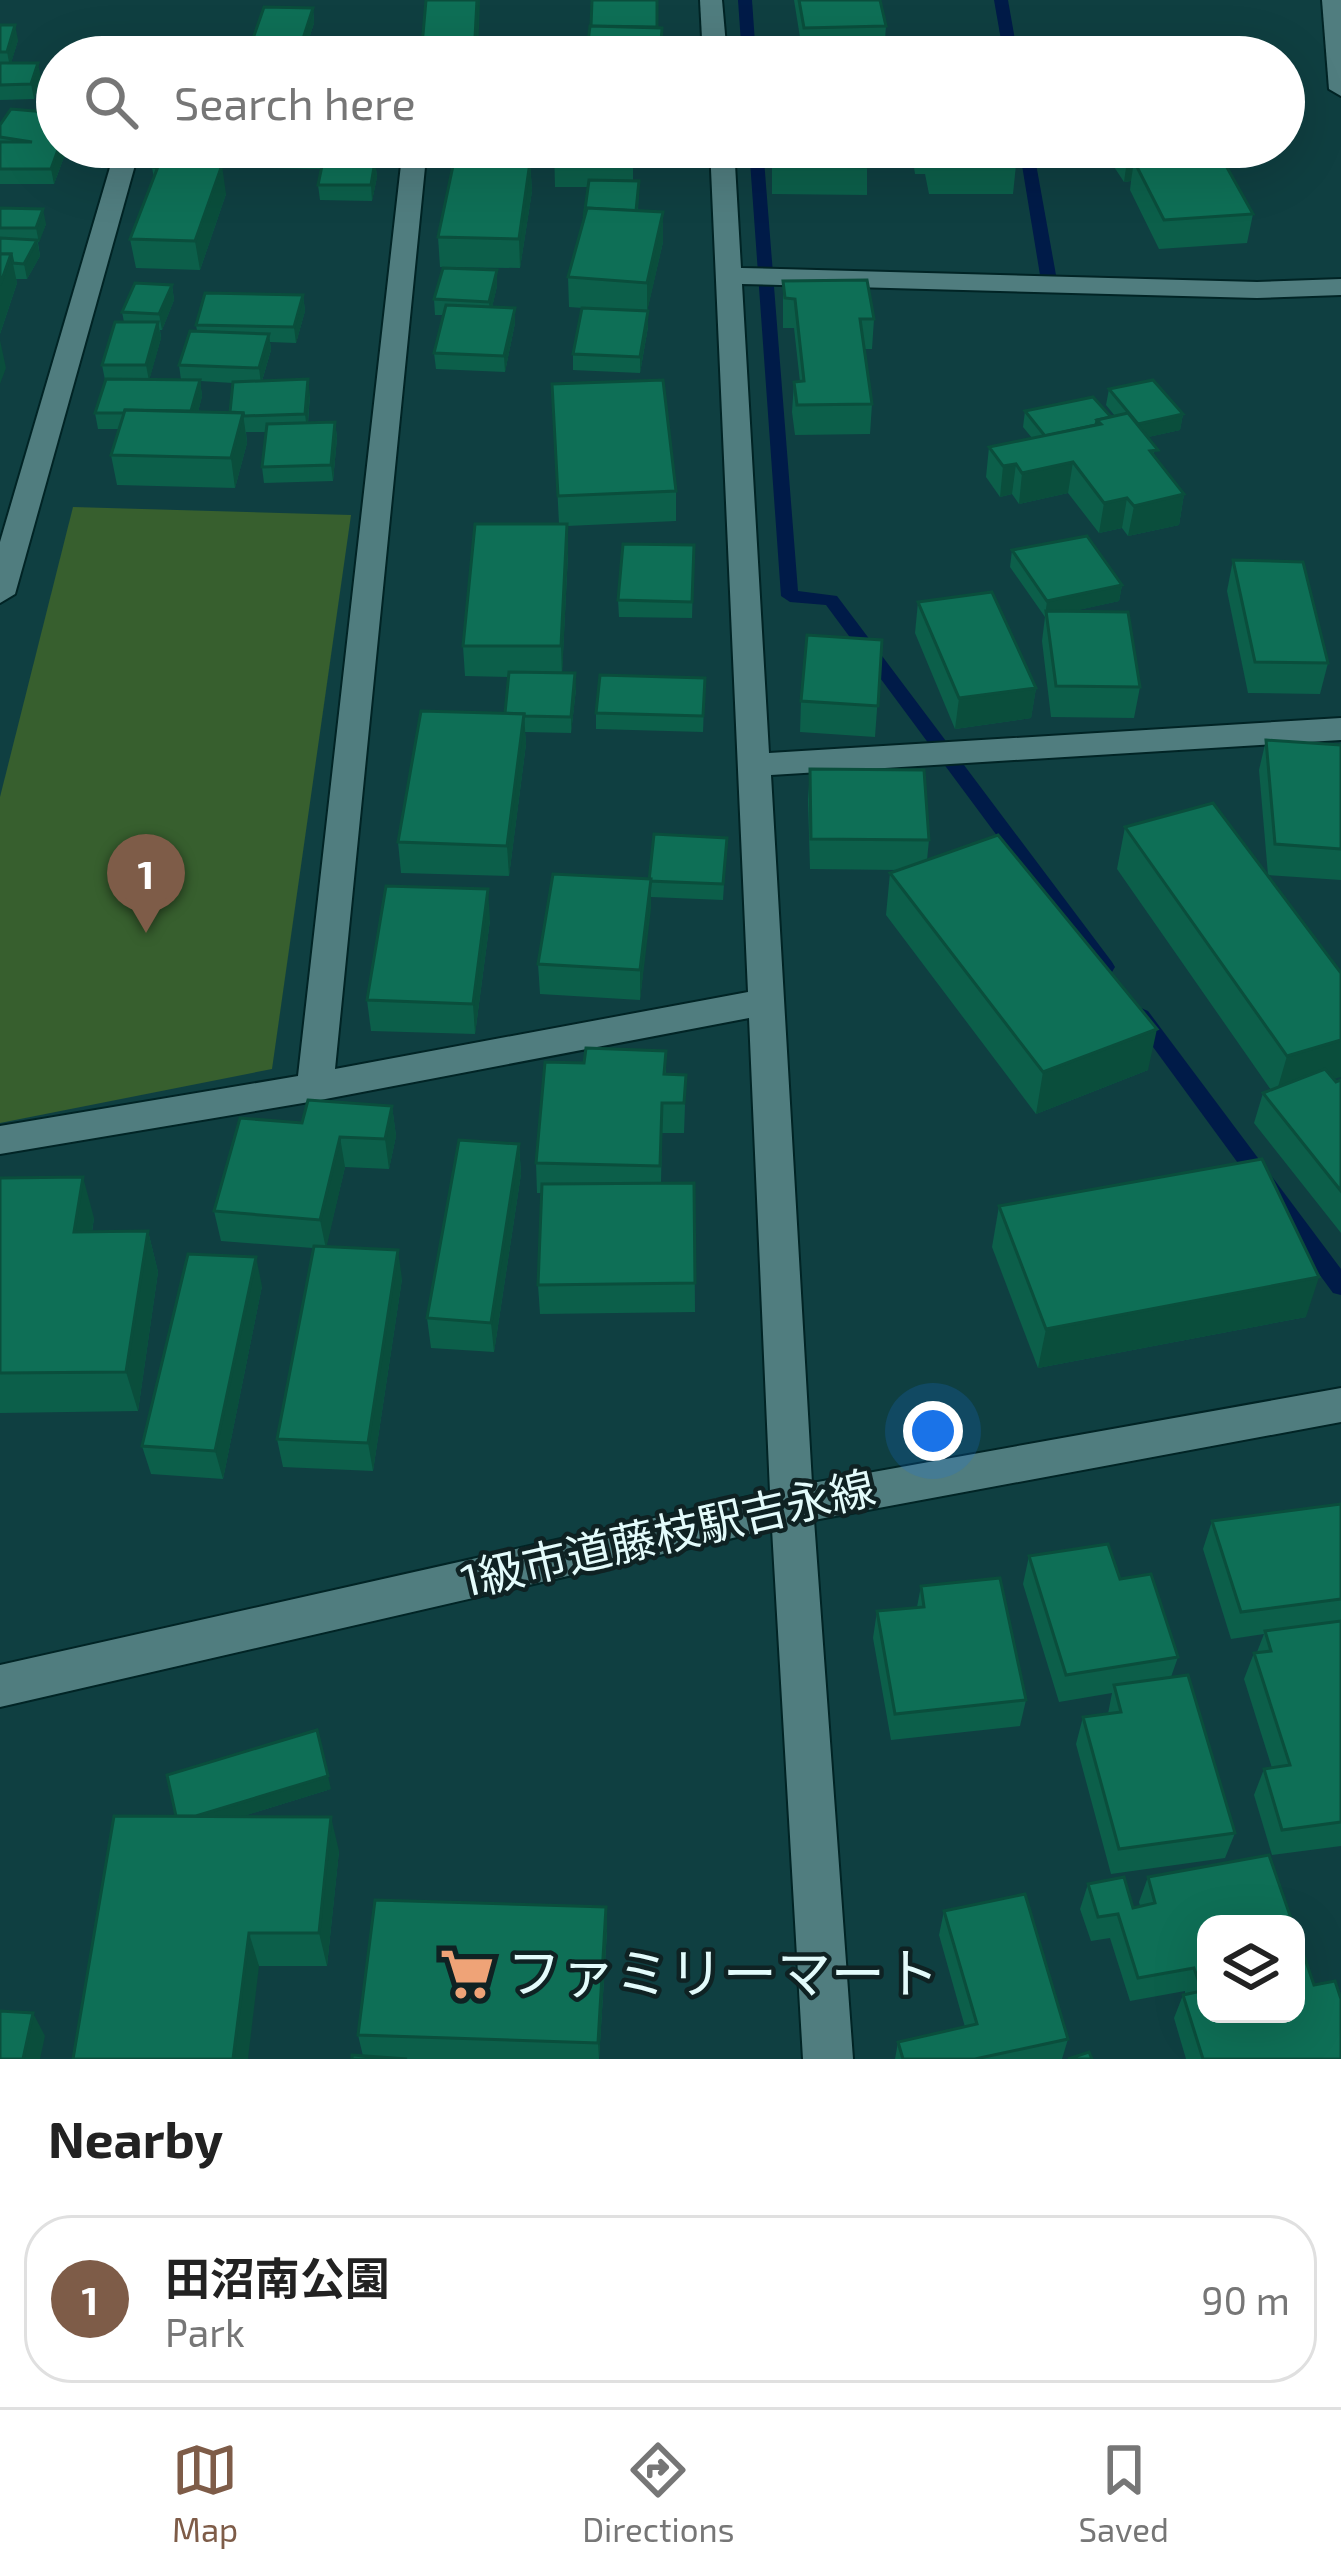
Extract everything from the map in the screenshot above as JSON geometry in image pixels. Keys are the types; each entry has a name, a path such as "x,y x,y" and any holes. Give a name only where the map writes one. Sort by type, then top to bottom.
{"street":[{"path":"711,0 714,36"},
{"path":"1333,0 1340,78"},
{"path":"0,594 5,555 122,168"},
{"path":"315,1087 346,835 413,168"},
{"path":"723,168 792,1503 828,2059"},
{"path":"731,276 1257,290 1341,286"},
{"path":"756,765 1341,729"},
{"path":"0,1140 315,1087 768,1000"},
{"name":"1級市道藤枝駅吉永線","path":"0,1686 792,1503 1154,1434 1341,1406"}],"green space":[{"path":"73,507 351,515 272,1069 0,1123 0,797"}],"building":[{"path":"426,0 477,0 475,36 423,36"},
{"path":"592,0 657,0 657,27 591,26"},
{"path":"799,0 880,0 886,26 804,28"},
{"path":"264,7 313,8 304,36 254,36"},
{"path":"0,25 15,25 7,52 0,52"},
{"path":"590,26 662,28 661,36 589,36"},
{"path":"0,63 36,63 31,84 0,85"},
{"path":"11,109 36,111 36,168 51,169 0,169 0,142 32,142 0,137 0,125"},
{"path":"157,168 221,168 195,241 130,239"},
{"path":"322,168 374,168 371,185 318,185"},
{"path":"453,168 529,168 519,239 438,237"},
{"path":"1138,168 1227,168 1253,214 1164,220"},
{"path":"589,180 639,181 636,211 587,208 584,217"},
{"path":"0,208 43,209 36,228 0,228"},
{"path":"587,208 663,212 647,283 568,277"},
{"path":"0,238 37,240 24,264 13,263 11,254 0,254"},
{"path":"0,254 11,254 0,285"},
{"path":"443,268 497,270 489,302 434,299"},
{"path":"867,280 874,319 860,319 872,404 797,405 794,382 804,381 795,299 785,298 783,281"},
{"path":"135,283 172,285 159,314 122,312"},
{"path":"205,293 303,295 294,327 196,325"},
{"path":"446,305 515,308 504,356 434,353"},
{"path":"582,308 648,311 640,357 573,354"},
{"path":"115,322 158,322 146,365 102,365"},
{"path":"190,331 269,334 259,368 179,365"},
{"path":"106,379 200,380 191,411 95,413"},
{"path":"308,379 305,414 244,416 230,412 233,382"},
{"path":"663,380 676,491 558,496 552,384"},
{"path":"1153,380 1183,414 1138,424 1109,389"},
{"path":"1093,397 1111,417 1045,436 1025,411"},
{"path":"125,410 243,413 231,458 111,455"},
{"path":"1128,413 1158,450 1150,451 1184,494 1134,506 1127,498 1104,503 1073,462 1022,473 1016,464 1003,466 989,447 1101,424 1097,420"},
{"path":"335,422 331,465 262,467 267,424"},
{"path":"475,524 567,524 561,646 463,646"},
{"path":"1087,536 1122,585 1047,601 1012,550"},
{"path":"623,544 694,545 692,602 618,600"},
{"path":"1233,560 1303,562 1328,663 1255,662"},
{"path":"992,592 1036,688 959,698 918,602"},
{"path":"1046,611 1128,612 1140,687 1056,686"},
{"path":"807,635 882,640 878,706 801,701"},
{"path":"509,672 575,673 571,717 505,713"},
{"path":"600,675 705,678 703,716 596,713"},
{"path":"421,711 524,714 507,846 398,842"},
{"path":"1266,740 1341,745 1341,849 1275,844"},
{"path":"810,769 924,770 929,840 811,839"},
{"path":"1213,803 1341,973 1341,1040 1287,1056 1125,827"},
{"path":"654,834 727,838 723,884 649,881"},
{"path":"998,835 1157,1029 1043,1072 890,873"},
{"path":"553,874 651,879 640,970 538,964"},
{"path":"386,886 488,889 473,1004 367,1000"},
{"path":"586,1048 666,1051 664,1074 686,1075 684,1103 662,1103 660,1166 536,1163 545,1062 584,1063"},
{"path":"1325,1069 1336,1082 1341,1080 1341,1191 1263,1093"},
{"path":"308,1100 392,1106 385,1139 340,1137 320,1220 214,1211 240,1118 302,1123"},
{"path":"459,1140 519,1144 491,1323 427,1318"},
{"path":"1262,1159 1319,1277 1046,1329 999,1206"},
{"path":"83,1177 74,1232 148,1231 126,1372 0,1373 0,1178"},
{"path":"694,1183 695,1283 538,1285 542,1184"},
{"path":"314,1246 398,1250 368,1443 277,1439"},
{"path":"188,1254 256,1257 215,1451 142,1446"},
{"path":"1341,1504 1341,1599 1241,1612 1212,1521"},
{"path":"1108,1544 1120,1579 1151,1574 1178,1657 1066,1675 1029,1556"},
{"path":"1000,1578 1026,1700 895,1714 877,1611 924,1607 921,1586"},
{"path":"1341,1621 1341,1822 1282,1830 1264,1769 1290,1765 1254,1653 1271,1651 1265,1631"},
{"path":"1188,1675 1235,1833 1119,1849 1083,1717 1121,1712 1114,1685"},
{"path":"317,1730 328,1776 196,1816 176,1816 167,1775"},
{"path":"114,1816 331,1817 319,1933 249,1933 233,2059 73,2059"},
{"path":"1269,1855 1290,1915 1197,1915 1197,1977 1194,1968 1138,1978 1118,1914 1098,1917 1088,1884 1124,1877 1133,1908 1155,1903 1148,1877"},
{"path":"1025,1894 1068,2039 975,2059 903,2059 898,2042 977,2024 944,1911"},
{"path":"375,1900 606,1907 598,2043 358,2035"},
{"path":"1305,1958 1314,1985 1335,1981 1341,1999 1341,2059 1203,2059 1183,1995 1197,1992 1197,2023 1305,2023"},
{"path":"0,2011 33,2013 23,2059 0,2059"},
{"path":"352,2055 407,2059 352,2059"}],"waterway":[{"path":"745,0 748,36"},
{"path":"1001,0 1007,36"},
{"path":"758,168 790,596 831,600 1105,967"},
{"path":"1030,168 1048,275"},
{"path":"1141,1016 1341,1286"}],"place":[{"name":"田沼南公園","path":"146,933"},
{"name":"ファミリーマート","path":"467,1974"}]}
